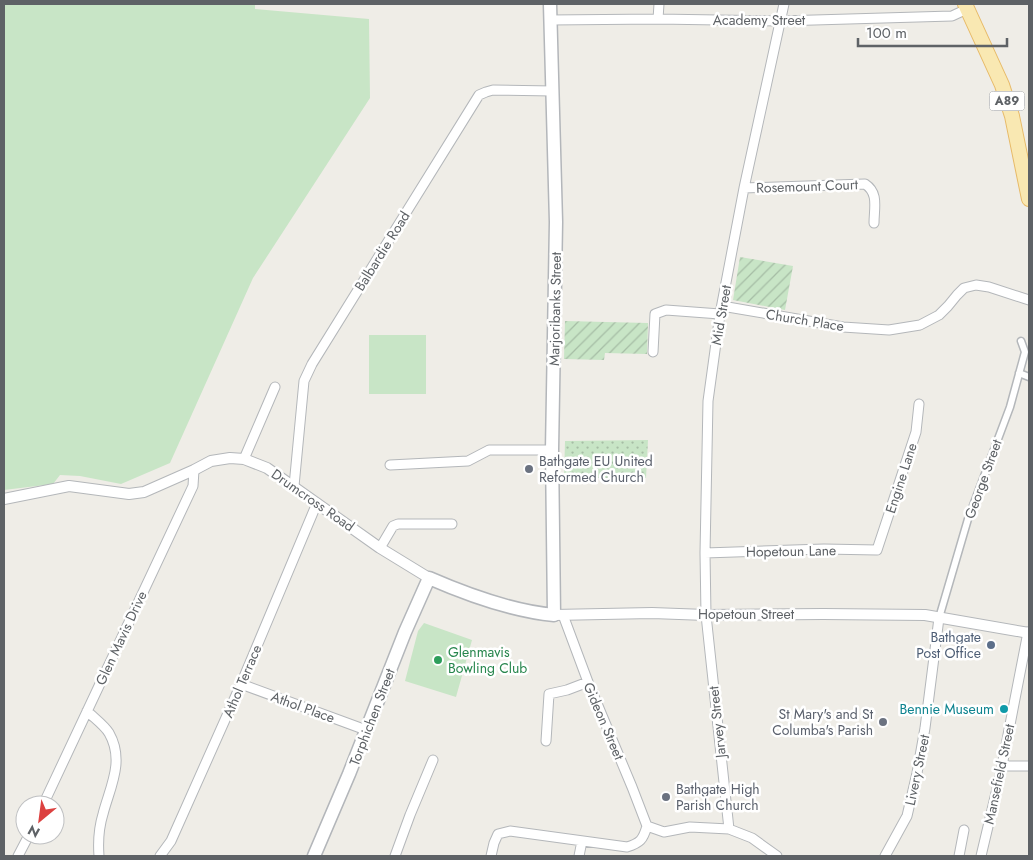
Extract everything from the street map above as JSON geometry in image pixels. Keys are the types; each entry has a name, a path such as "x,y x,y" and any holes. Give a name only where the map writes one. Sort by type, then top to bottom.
{"main road":[{"name":"Marjoribanks Street","path":"550,4 556,222 552,450 559,615"},
{"name":"A89","path":"966,6 1002,85 1012,116 1029,199"},
{"name":"Drumcross Road","path":"429,578 449,587 502,604 537,613 559,615"},
{"name":"Torphichen Street","path":"314,856 429,578"}],"street":[{"path":"658,19 659,4"},
{"name":"Mid Street","path":"706,615 705,553 708,400 721,310 744,188 784,4"},
{"name":"Academy Street","path":"550,20 780,21 952,16 966,6"},
{"name":"Balbardie Road","path":"294,486 304,381 312,364 479,95 493,90 553,91"},
{"name":"Rosemount Court","path":"744,188 865,184 871,188 874,194 872,217"},
{"name":"Church Place","path":"653,352 655,314 666,310 721,310 843,327 896,330 920,325 939,315 964,288 976,286 989,287 1029,300"},
{"name":"George Street","path":"939,618 968,519 1010,407 1024,352 1021,341"},
{"path":"1019,373 1029,377"},
{"path":"244,459 275,386"},
{"name":"Engine Lane","path":"877,550 916,432 919,404"},
{"path":"390,465 468,461 489,450 552,450"},
{"name":"Drumcross Road","path":"4,499 69,486 129,494 144,492 212,461 230,458 244,459 267,468 380,548 429,578"},
{"name":"Glen Mavis Drive","path":"48,795 193,486 194,470"},
{"name":"Athol Terrace","path":"160,856 171,841 241,684 317,503"},
{"path":"380,548 393,526 398,524 452,524"},
{"name":"Hopetoun Lane","path":"705,553 824,549 877,550"},
{"name":"Hopetoun Street","path":"559,615 914,614 1029,632"},
{"name":"Gideon Street","path":"559,615 647,826"},
{"name":"Jarvey Street","path":"706,615 729,829"},
{"name":"Livery Street","path":"886,855 907,816 917,773 925,728 939,618"},
{"name":"Mansefield Street","path":"981,856 1002,766 1029,632"},
{"path":"546,741 549,694 588,682"},
{"name":"Athol Place","path":"241,684 366,730"},
{"path":"87,711 108,732 116,754 115,775 102,816 98,845 99,856"},
{"path":"395,856 433,760"},
{"path":"1002,766 1029,766"},
{"path":"491,856 498,834 510,831 626,848 637,844 644,836 647,826 664,832 690,827 729,829 752,838 777,856"},
{"path":"959,856 964,830"},
{"path":"579,856 582,841"}],"green space":[{"path":"4,4 255,4 255,9 369,19 370,98 253,278 170,463 121,484 80,476 60,475 53,484 4,490"},
{"path":"740,257 793,266 785,310 733,300"},
{"path":"565,321 648,323 647,354 605,353 604,360 564,359"},
{"path":"369,335 426,335 426,394 369,394"},
{"path":"648,440 646,478 564,478 565,441"},
{"name":"Glenmavis Bowling Club","path":"424,623 472,640 456,697 405,681 418,631"}],"place":[{"name":"Bathgate EU United Reformed Church","path":"529,469"},
{"name":"Bathgate Post Office","path":"991,645"},
{"name":"Glenmavis Bowling Club","path":"438,660"},
{"name":"Bennie Museum","path":"1004,709"},
{"name":"St Mary's and St Columba's Parish","path":"883,722"},
{"name":"Bathgate High Parish Church","path":"666,797"}]}
